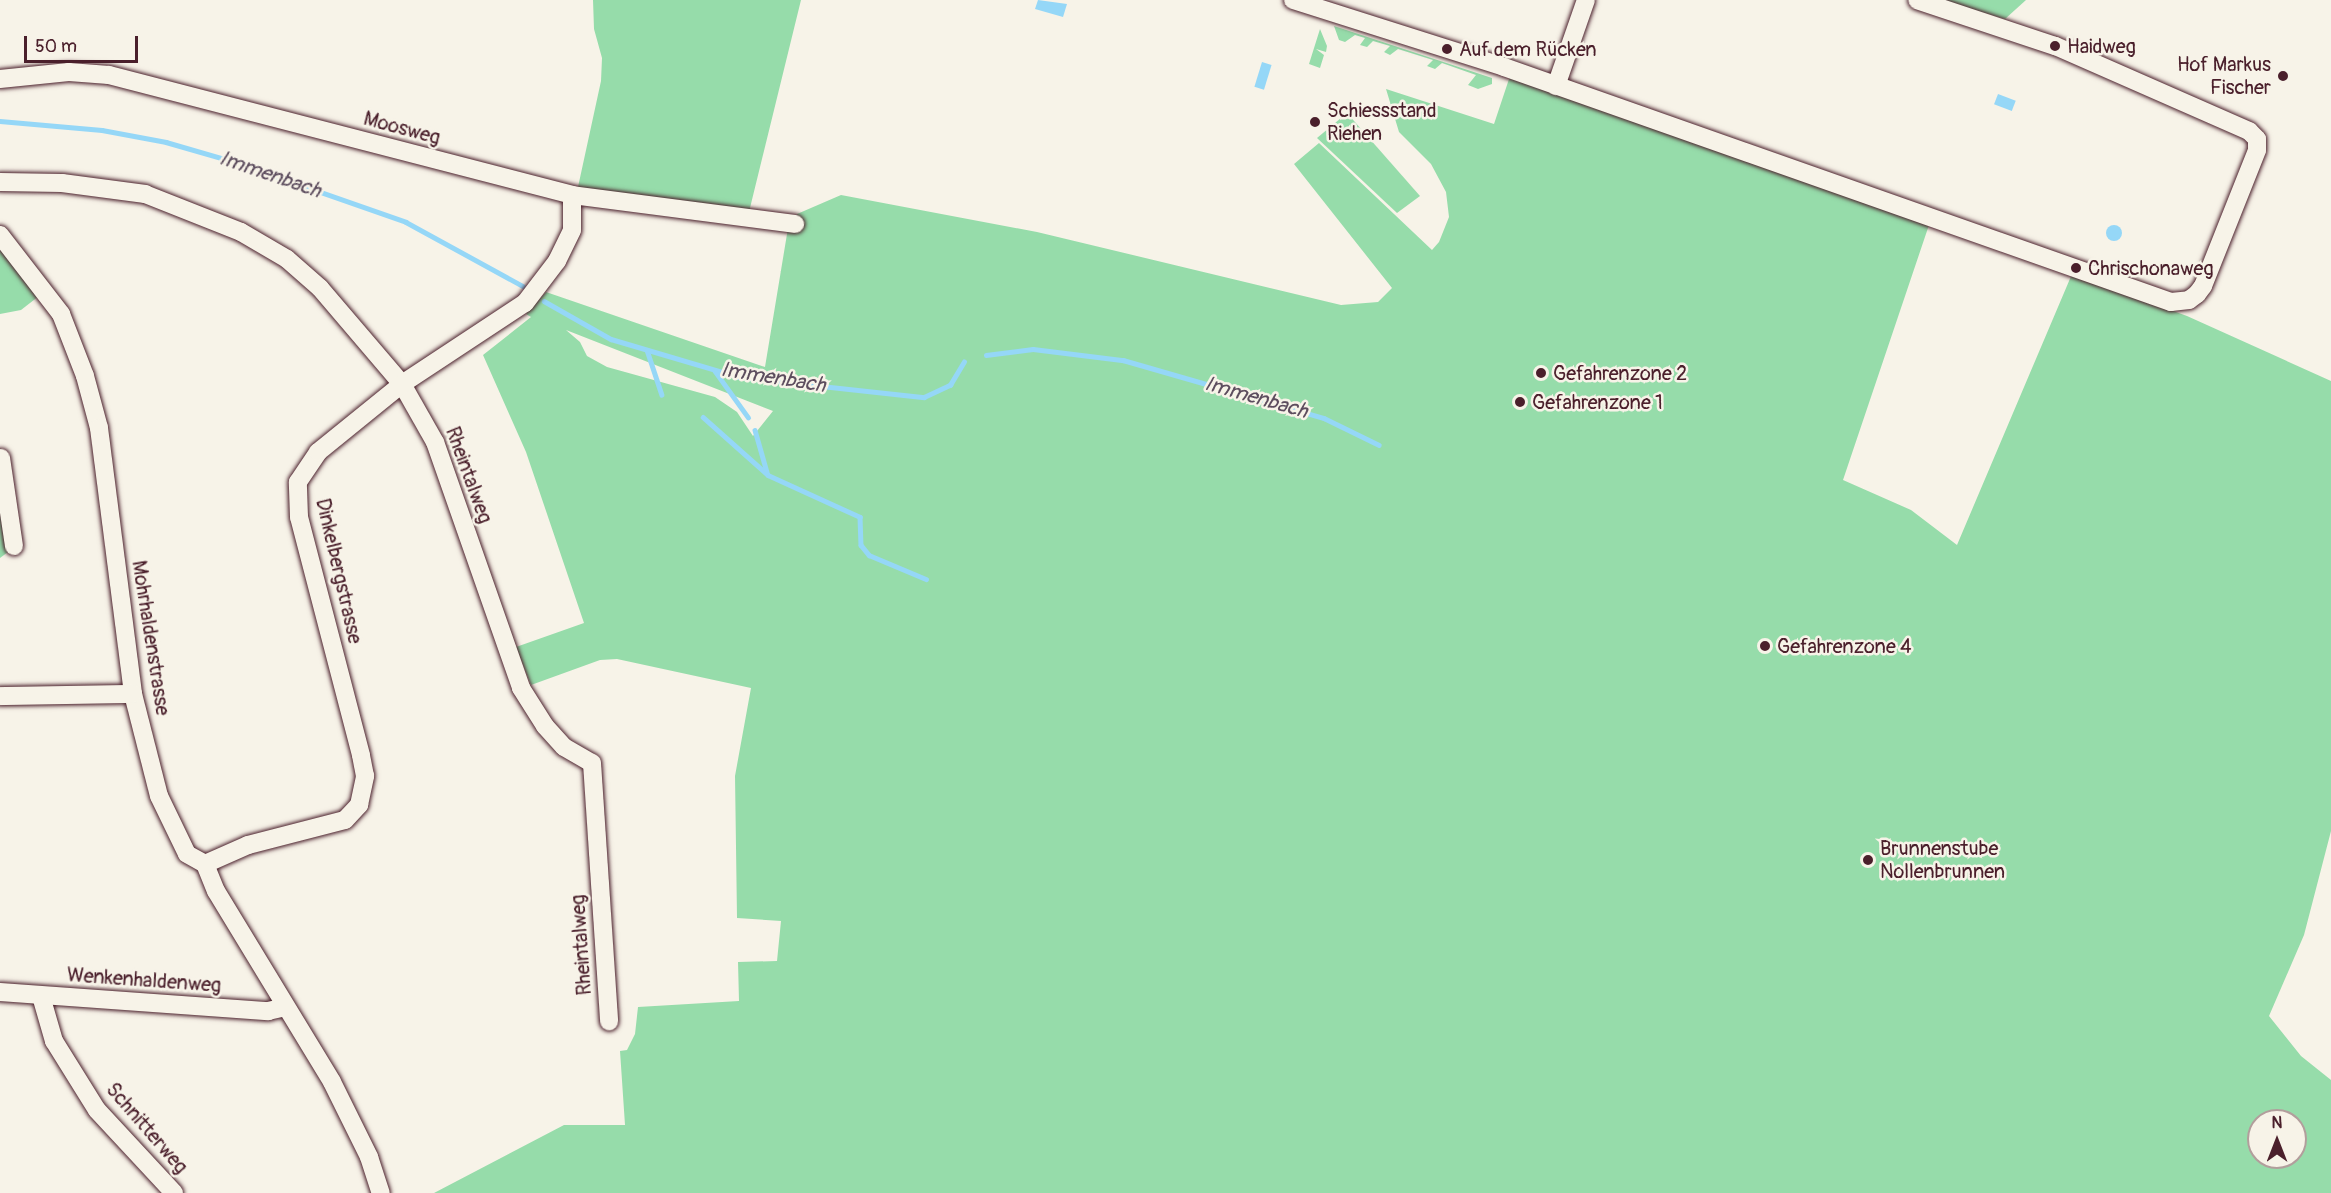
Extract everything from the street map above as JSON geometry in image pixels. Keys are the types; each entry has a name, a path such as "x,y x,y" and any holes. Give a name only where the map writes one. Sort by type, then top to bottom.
{"street":[{"path":"1293,0 1556,86 2171,302 2189,300 2203,286 2257,150 2257,140 2249,131 2055,46 1917,0"},
{"path":"1556,86 1586,0"},
{"name":"Moosweg","path":"0,79 69,72 109,75 572,195 795,224"},
{"name":"Rheintalweg","path":"0,182 62,183 145,194 241,232 287,259 320,288 402,384 435,442 521,688 564,747 592,763 609,1022"},
{"name":"Dinkelbergstrasse","path":"205,864 248,845 345,820 359,805 365,776 299,516 298,482 318,452 402,384 525,303 557,261 572,230 572,195"},
{"name":"Mohrhaldenstrasse","path":"0,234 62,314 85,376 99,428 133,694 159,796 187,854 205,864 216,891 332,1082 369,1158 381,1193"},
{"path":"0,454 14,546"},
{"path":"0,696 133,694"},
{"name":"Wenkenhaldenweg","path":"0,992 268,1011 285,1007"},
{"name":"Schnitterweg","path":"41,996 54,1041 97,1110 174,1193"}],"green space":[{"path":"593,0 801,0 749,212 578,187 601,81 602,58 594,29"},
{"path":"1941,0 2026,0 2005,19"},
{"path":"1334,26 1492,78 1492,84 1478,89 1468,85 1476,75 1442,63 1435,69 1427,66 1433,60 1398,49 1390,55 1384,52 1390,46 1373,41 1367,47 1360,45 1365,38 1355,35 1345,42 1339,40"},
{"path":"1320,29 1327,46 1326,52 1316,49 1324,55 1320,68 1309,64"},
{"path":"1512,70 1930,222 1843,480 1911,510 1957,545 2072,274 2187,316 2331,381 2331,831 2304,935 2269,1016 2301,1056 2331,1080 2331,1193 434,1193 564,1125 625,1125 620,1051 627,1050 635,1034 638,1007 739,1001 738,962 777,961 781,921 737,918 735,776 751,688 617,659 600,660 531,685 516,647 584,623 526,452 483,355 531,317 526,314 546,292 765,367 788,228 797,214 841,195 1037,232 1341,305 1378,302 1392,288 1294,164 1319,143 1432,250 1439,242 1449,217 1446,192 1431,164 1399,132 1386,89 1494,124","holes":["566,330 773,411 753,436 737,412 715,397 607,367 587,356 580,342"]},
{"path":"1347,113 1420,196 1397,213 1317,138"},
{"path":"0,243 39,296 21,310 0,314"},
{"path":"0,483 8,552 0,558"}],"water":[{"path":"1038,0 1067,4 1063,17 1035,9"},
{"path":"1262,62 1272,65 1264,90 1254,87"},
{"path":"1998,94 2016,101 2012,111 1994,104"},
{"path":"2111,225 2117,225 2122,233 2120,239 2111,241 2106,236 2106,230"}],"waterway":[{"name":"Immenbach","path":"0,121 102,130 166,142 235,162 406,222 523,286"},
{"name":"Immenbach","path":"544,301 611,339 739,377 924,397 950,385 964,362"},
{"name":"Immenbach","path":"986,355 1033,349 1123,360 1324,418 1379,445"},
{"path":"647,350 662,395"},
{"path":"715,371 748,417"},
{"path":"703,417 768,475 860,517 861,545 869,555 926,579"},
{"path":"755,430 767,472"}],"place":[{"name":"Haidweg","path":"2055,46"},
{"name":"Auf dem Rücken","path":"1447,49"},
{"name":"Hof Markus Fischer","path":"2283,76"},
{"name":"Schiessstand Riehen","path":"1315,122"},
{"name":"Chrischonaweg","path":"2076,268"},
{"name":"Gefahrenzone 2","path":"1541,373"},
{"name":"Gefahrenzone 1","path":"1520,402"},
{"name":"Gefahrenzone 4","path":"1765,646"},
{"name":"Brunnenstube Nollenbrunnen","path":"1868,860"}]}
